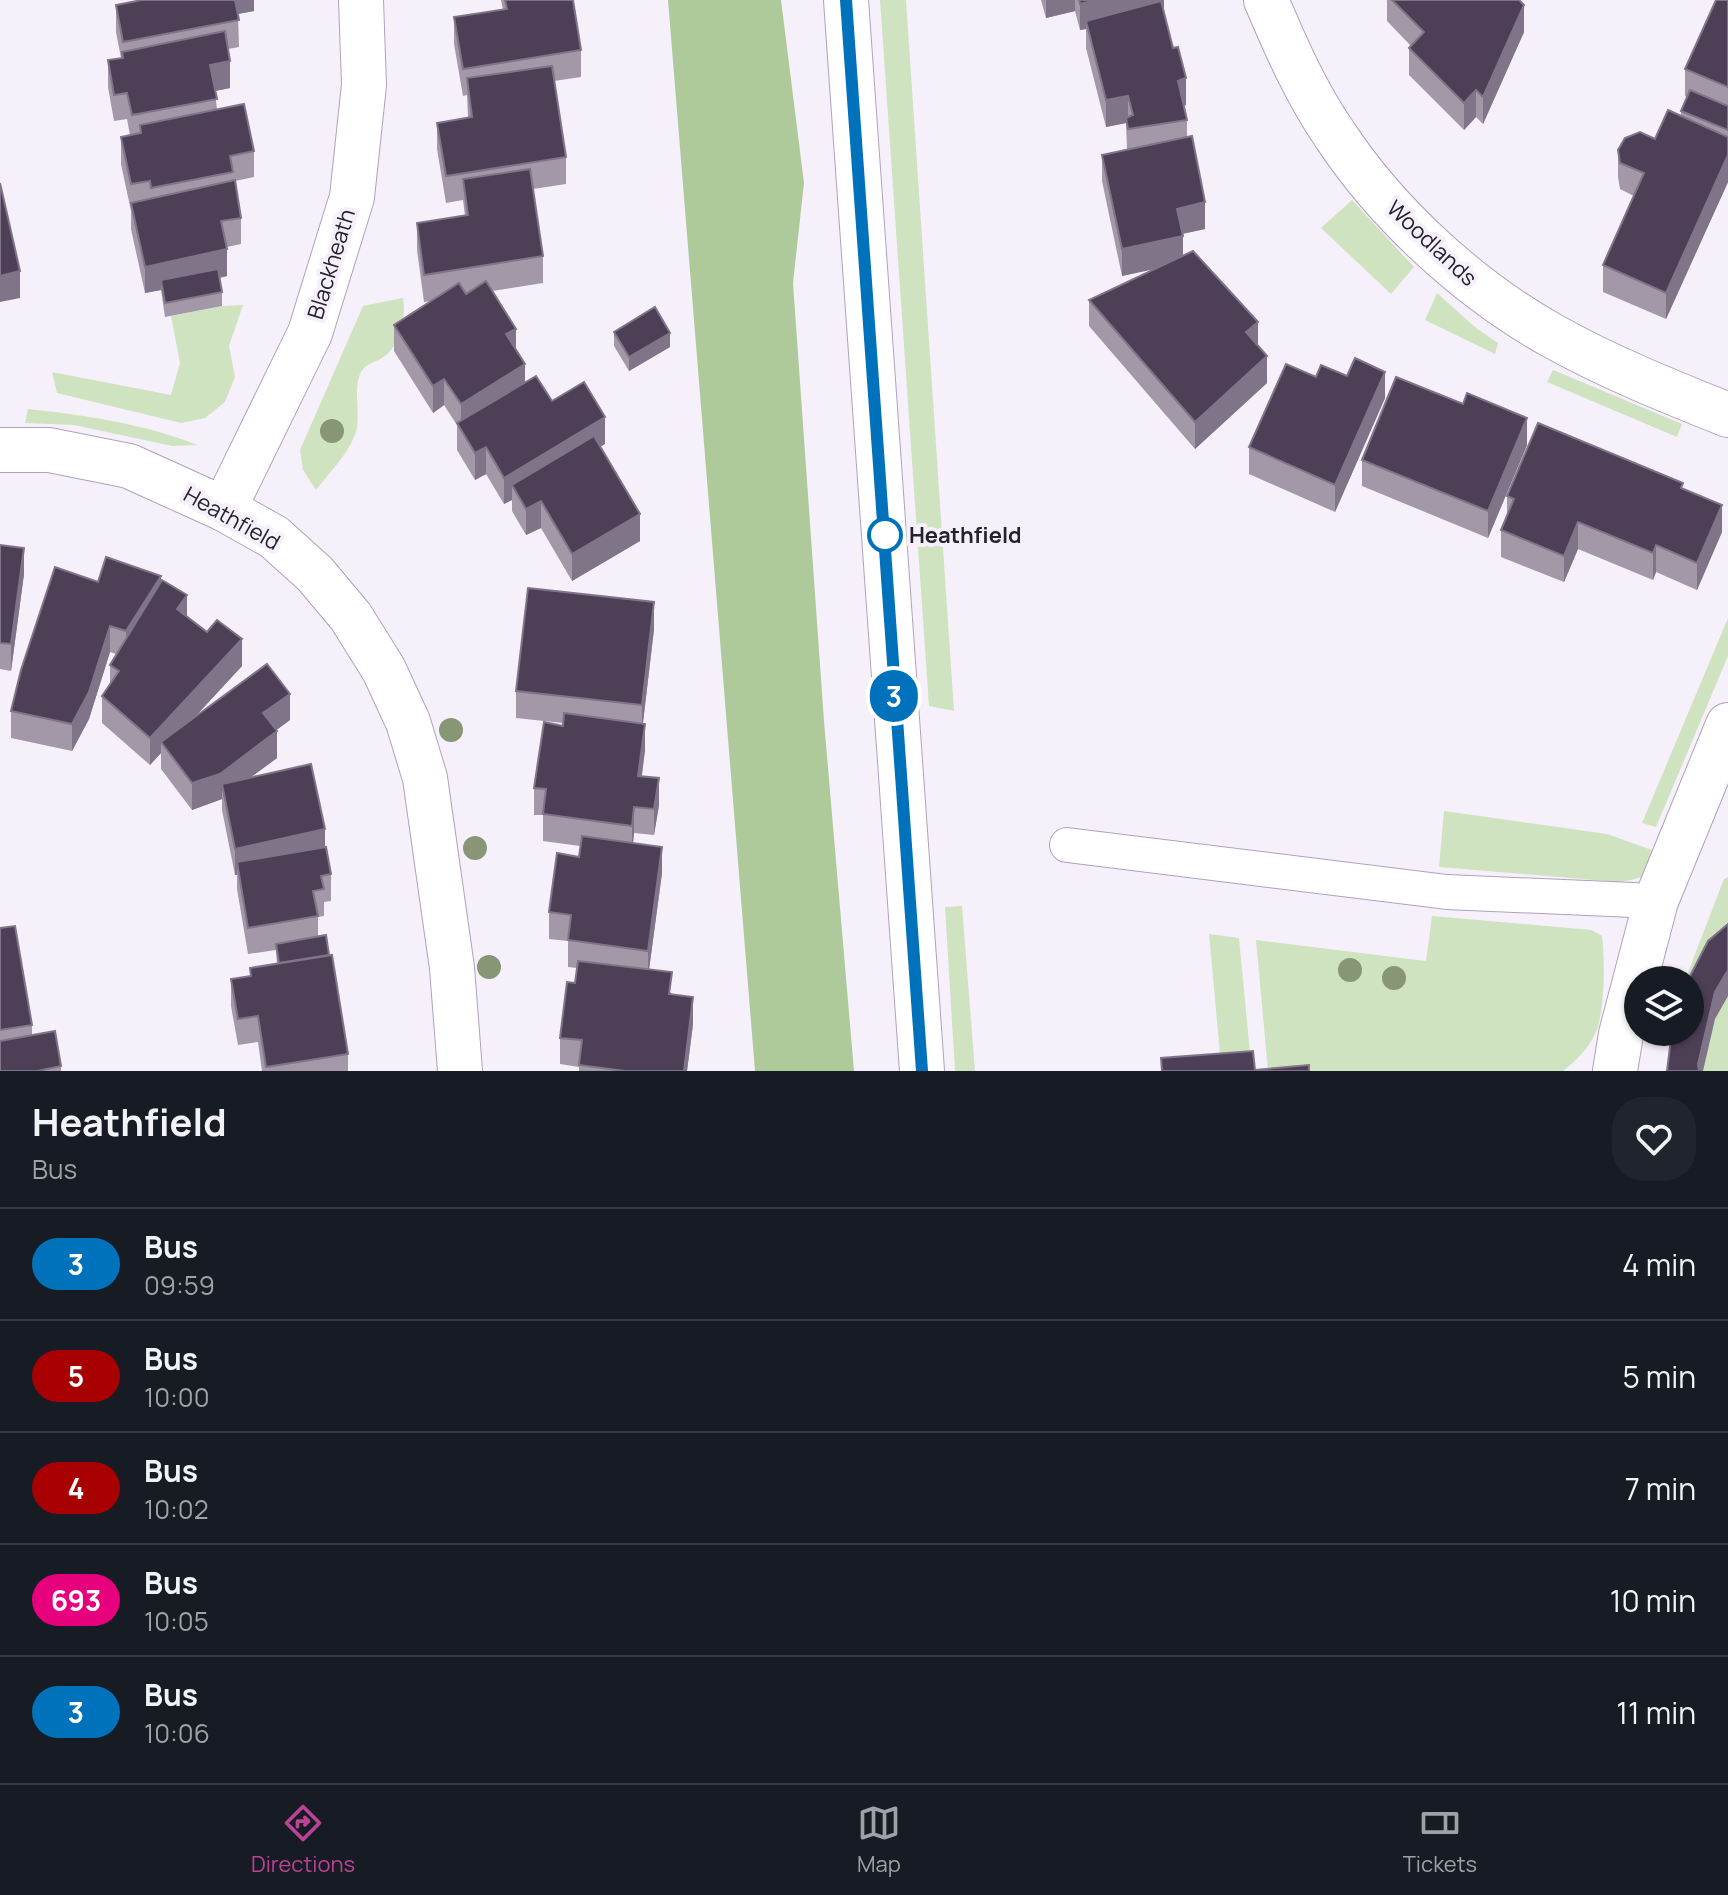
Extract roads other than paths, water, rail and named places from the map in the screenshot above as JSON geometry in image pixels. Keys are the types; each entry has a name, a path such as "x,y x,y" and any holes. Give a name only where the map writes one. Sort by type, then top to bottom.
{"street":[{"name":"Blackheath","path":"224,509 310,333 352,197 364,85 361,0"},
{"path":"846,0 922,1071"},
{"name":"Woodlands","path":"1266,0 1292,62 1335,136 1391,207 1461,275 1549,334 1623,373 1728,415"},
{"name":"Heathfield","path":"0,450 49,450 129,466 224,509 274,537 315,574 359,630 384,670 408,722 425,778 452,968 460,1071"},
{"path":"1615,1071 1621,1034 1656,901 1728,725"}],"lane":[{"path":"1067,845 1447,892 1656,901"}],"place":[{"name":"Heathfield","path":"885,535"}]}
